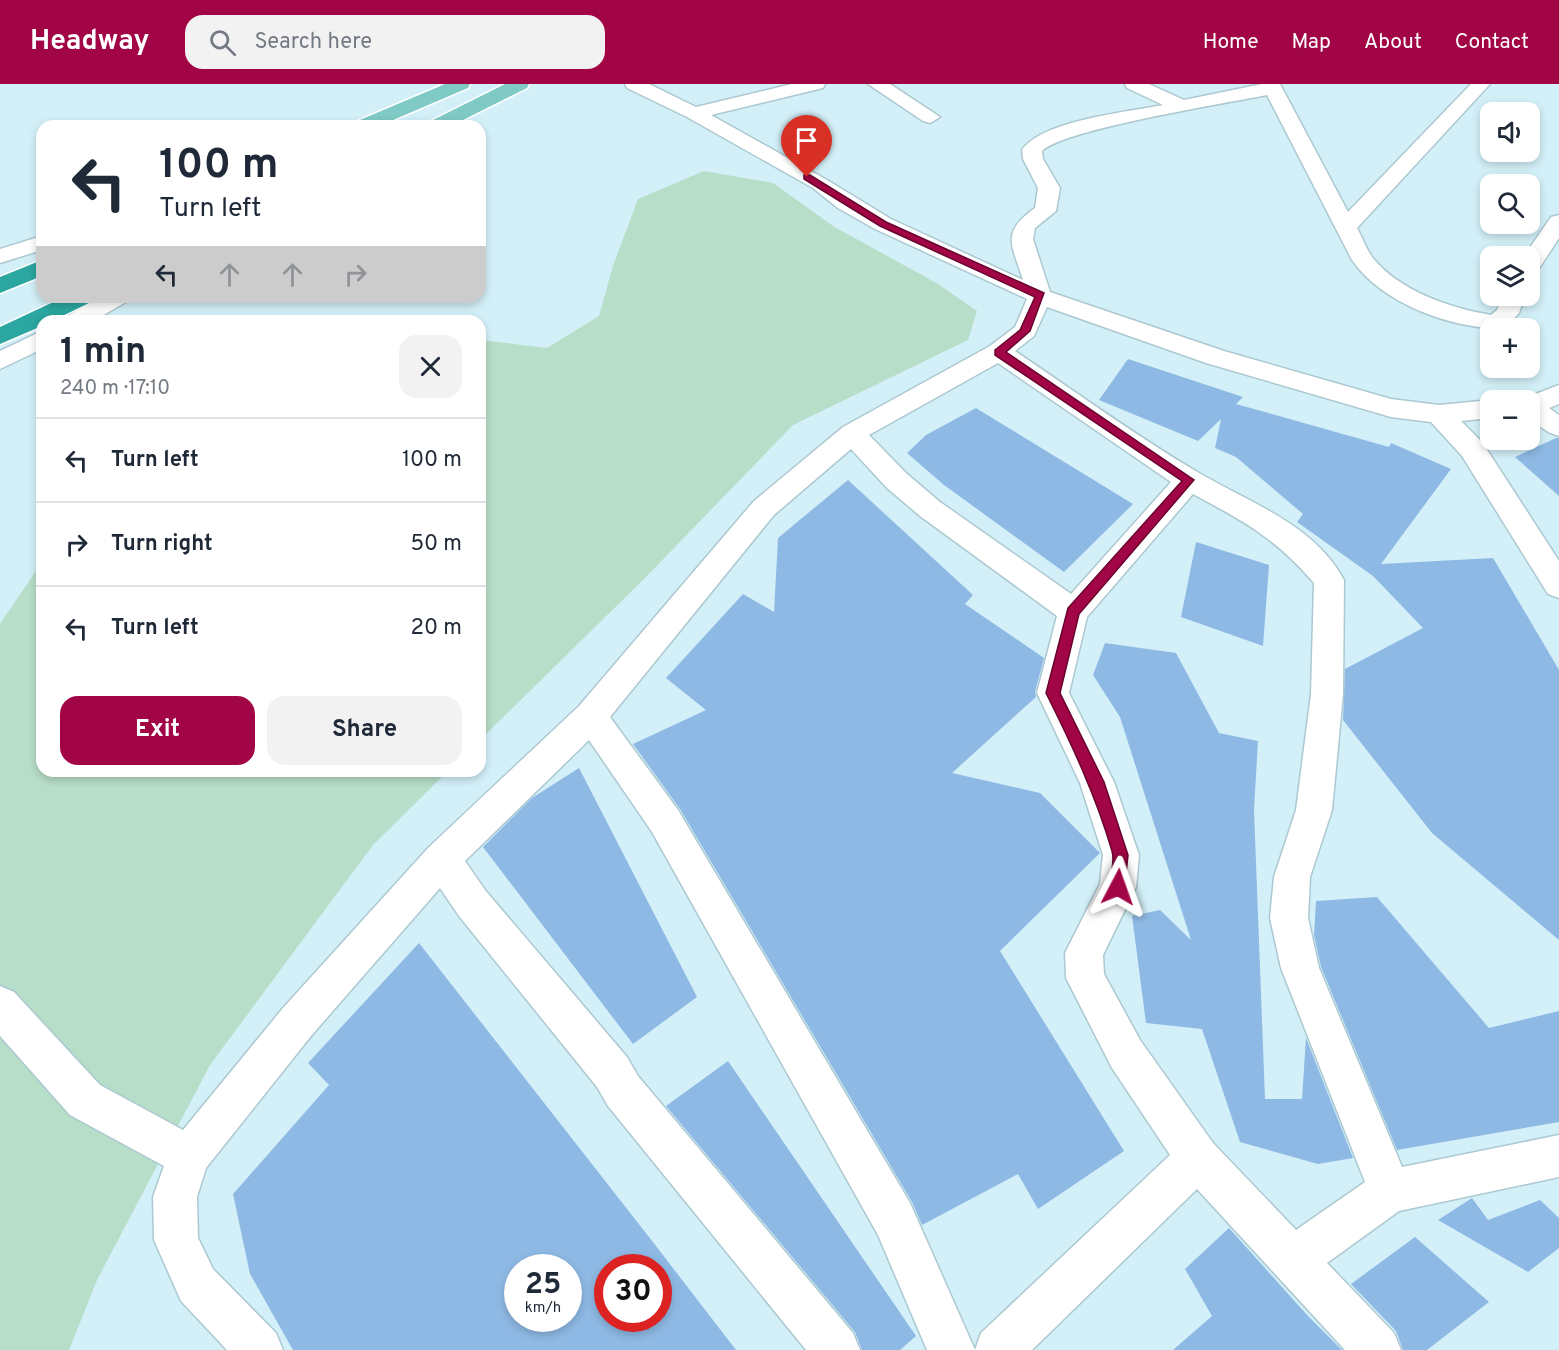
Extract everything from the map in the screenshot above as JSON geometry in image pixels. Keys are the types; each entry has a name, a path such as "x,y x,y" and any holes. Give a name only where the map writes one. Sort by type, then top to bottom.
{"highway":[{"path":"0,286 36,270"},
{"path":"45,315 70,303"},
{"path":"0,336 36,319"}],"main road":[{"path":"376,120 461,84"},
{"path":"448,120 520,84"}],"street":[{"path":"634,84 694,113 820,184 846,203 883,224 1040,296 1215,357 1391,408 1439,414 1480,411"},
{"path":"694,113 816,84"},
{"path":"877,84 930,117"},
{"path":"1134,84 1183,107"},
{"path":"1346,227 1482,84"},
{"path":"259,1350 197,1285 176,1240 175,1197 189,1156 297,1022 442,859 591,716 764,508 852,433 999,352 1025,331 1040,296 1022,239 1025,225 1045,211 1049,188 1033,159 1032,150 1040,142 1075,129 1272,86 1363,260 1386,283 1421,300 1474,320 1496,323 1507,313 1510,306"},
{"path":"1540,251 1559,222"},
{"path":"0,256 36,245"},
{"path":"86,315 107,303"},
{"path":"0,361 36,342"},
{"path":"999,352 1189,480 1262,518 1298,545 1329,580 1327,694 1314,810 1292,877 1289,918 1300,968 1390,1191"},
{"path":"1540,403 1559,394"},
{"path":"1439,414 1472,449 1559,586"},
{"path":"1540,414 1559,427"},
{"path":"852,433 897,481 930,509 1073,612"},
{"path":"1189,480 1073,612 1053,693 1097,782 1121,855 1118,887 1084,953 1085,978 1126,1054 1198,1158 1377,1350"},
{"path":"591,716 665,821 888,1209 951,1350"},
{"path":"442,859 472,903 612,1072 629,1100 836,1350"},
{"path":"0,1006 85,1100 189,1156"},
{"path":"1292,1260 1390,1191 1559,1156"},
{"path":"999,1350 1198,1158"}],"green space":[{"path":"704,171 773,183 833,226 938,284 977,311 968,340 793,425 645,578 486,734 486,341 547,348 599,316 613,266 638,199"},
{"path":"36,571 36,777 442,777 373,845 210,1065 97,1280 69,1350 0,1350 0,624"}],"building":[{"path":"1128,359 1243,397 1236,404 1389,447 1391,443 1451,469 1381,564 1493,558 1559,670 1559,940 1432,833 1343,720 1345,669 1423,628 1373,576 1297,522 1303,514 1236,457 1215,448 1221,419 1198,441 1099,400"},
{"path":"976,408 1133,504 1064,572 944,485 907,453 926,435"},
{"path":"1559,438 1559,496 1515,457 1530,450 1540,450 1540,445"},
{"path":"848,480 973,595 965,604 1044,658 1035,692 1036,697 952,773 1040,793 1100,853 1000,951 1124,1151 1038,1209 1018,1174 922,1225 912,1202 680,809 633,744 706,710 666,678 743,594 774,612 778,538"},
{"path":"1196,542 1269,565 1263,646 1181,617"},
{"path":"1105,643 1176,653 1219,733 1258,741 1254,810 1265,1099 1302,1099 1306,1038 1353,1158 1318,1164 1240,1142 1202,1029 1146,1023 1132,916 1160,910 1191,940 1120,717 1093,675"},
{"path":"579,768 697,997 633,1044 483,847 532,798"},
{"path":"1377,897 1489,1028 1559,1011 1559,1122 1397,1150 1321,967 1314,935 1316,901"},
{"path":"419,943 662,1254 594,1254 594,1332 672,1332 672,1267 736,1350 293,1350 250,1274 233,1194 329,1085 308,1063"},
{"path":"728,1061 916,1336 900,1350 862,1350 855,1332 666,1106"},
{"path":"1472,1198 1488,1220 1540,1200 1559,1218 1559,1248 1528,1272 1438,1220"},
{"path":"1229,1228 1308,1316 1342,1350 1173,1350 1212,1316 1185,1269"},
{"path":"1415,1237 1489,1302 1427,1350 1403,1350 1396,1331 1351,1284"}],"route":[{"path":"807,177 883,224 1040,296 1025,331 999,352 1189,480 1073,612 1053,693 1097,782 1121,855 1118,887"}]}
